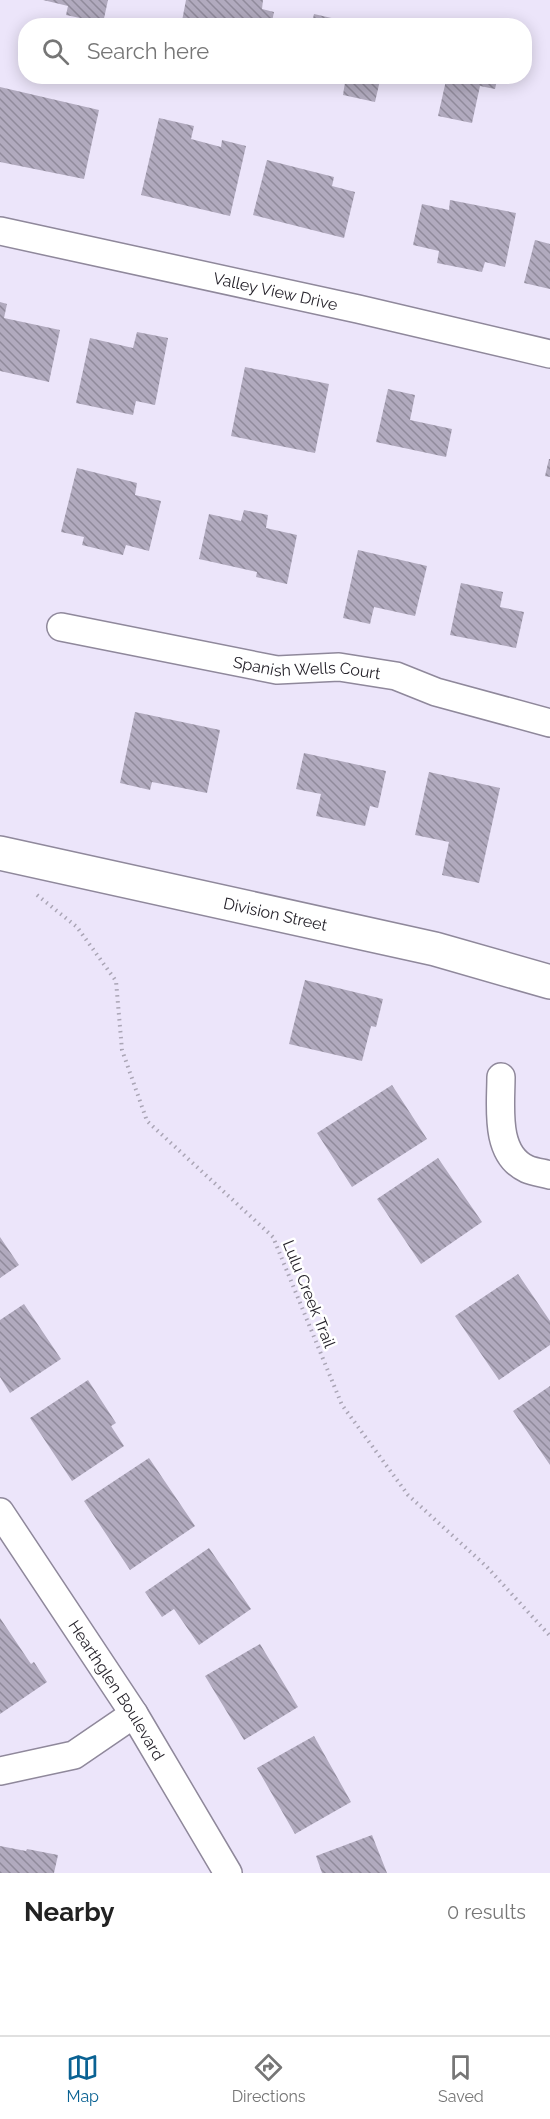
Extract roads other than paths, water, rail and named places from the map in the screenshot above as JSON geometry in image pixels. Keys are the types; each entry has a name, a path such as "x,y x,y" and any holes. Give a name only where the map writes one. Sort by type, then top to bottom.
{"street":[{"name":"Valley View Drive","path":"0,231 358,309 550,354"},
{"name":"Spanish Wells Court","path":"61,627 277,670 339,667 396,676 436,692 550,723"},
{"name":"Division Street","path":"0,853 435,949 550,982"},
{"path":"501,1077 500,1127 510,1154 525,1169 550,1175"},
{"name":"Hearthglen Boulevard","path":"0,1512 134,1714 228,1873"},
{"path":"0,1771 74,1755 134,1714"}]}
